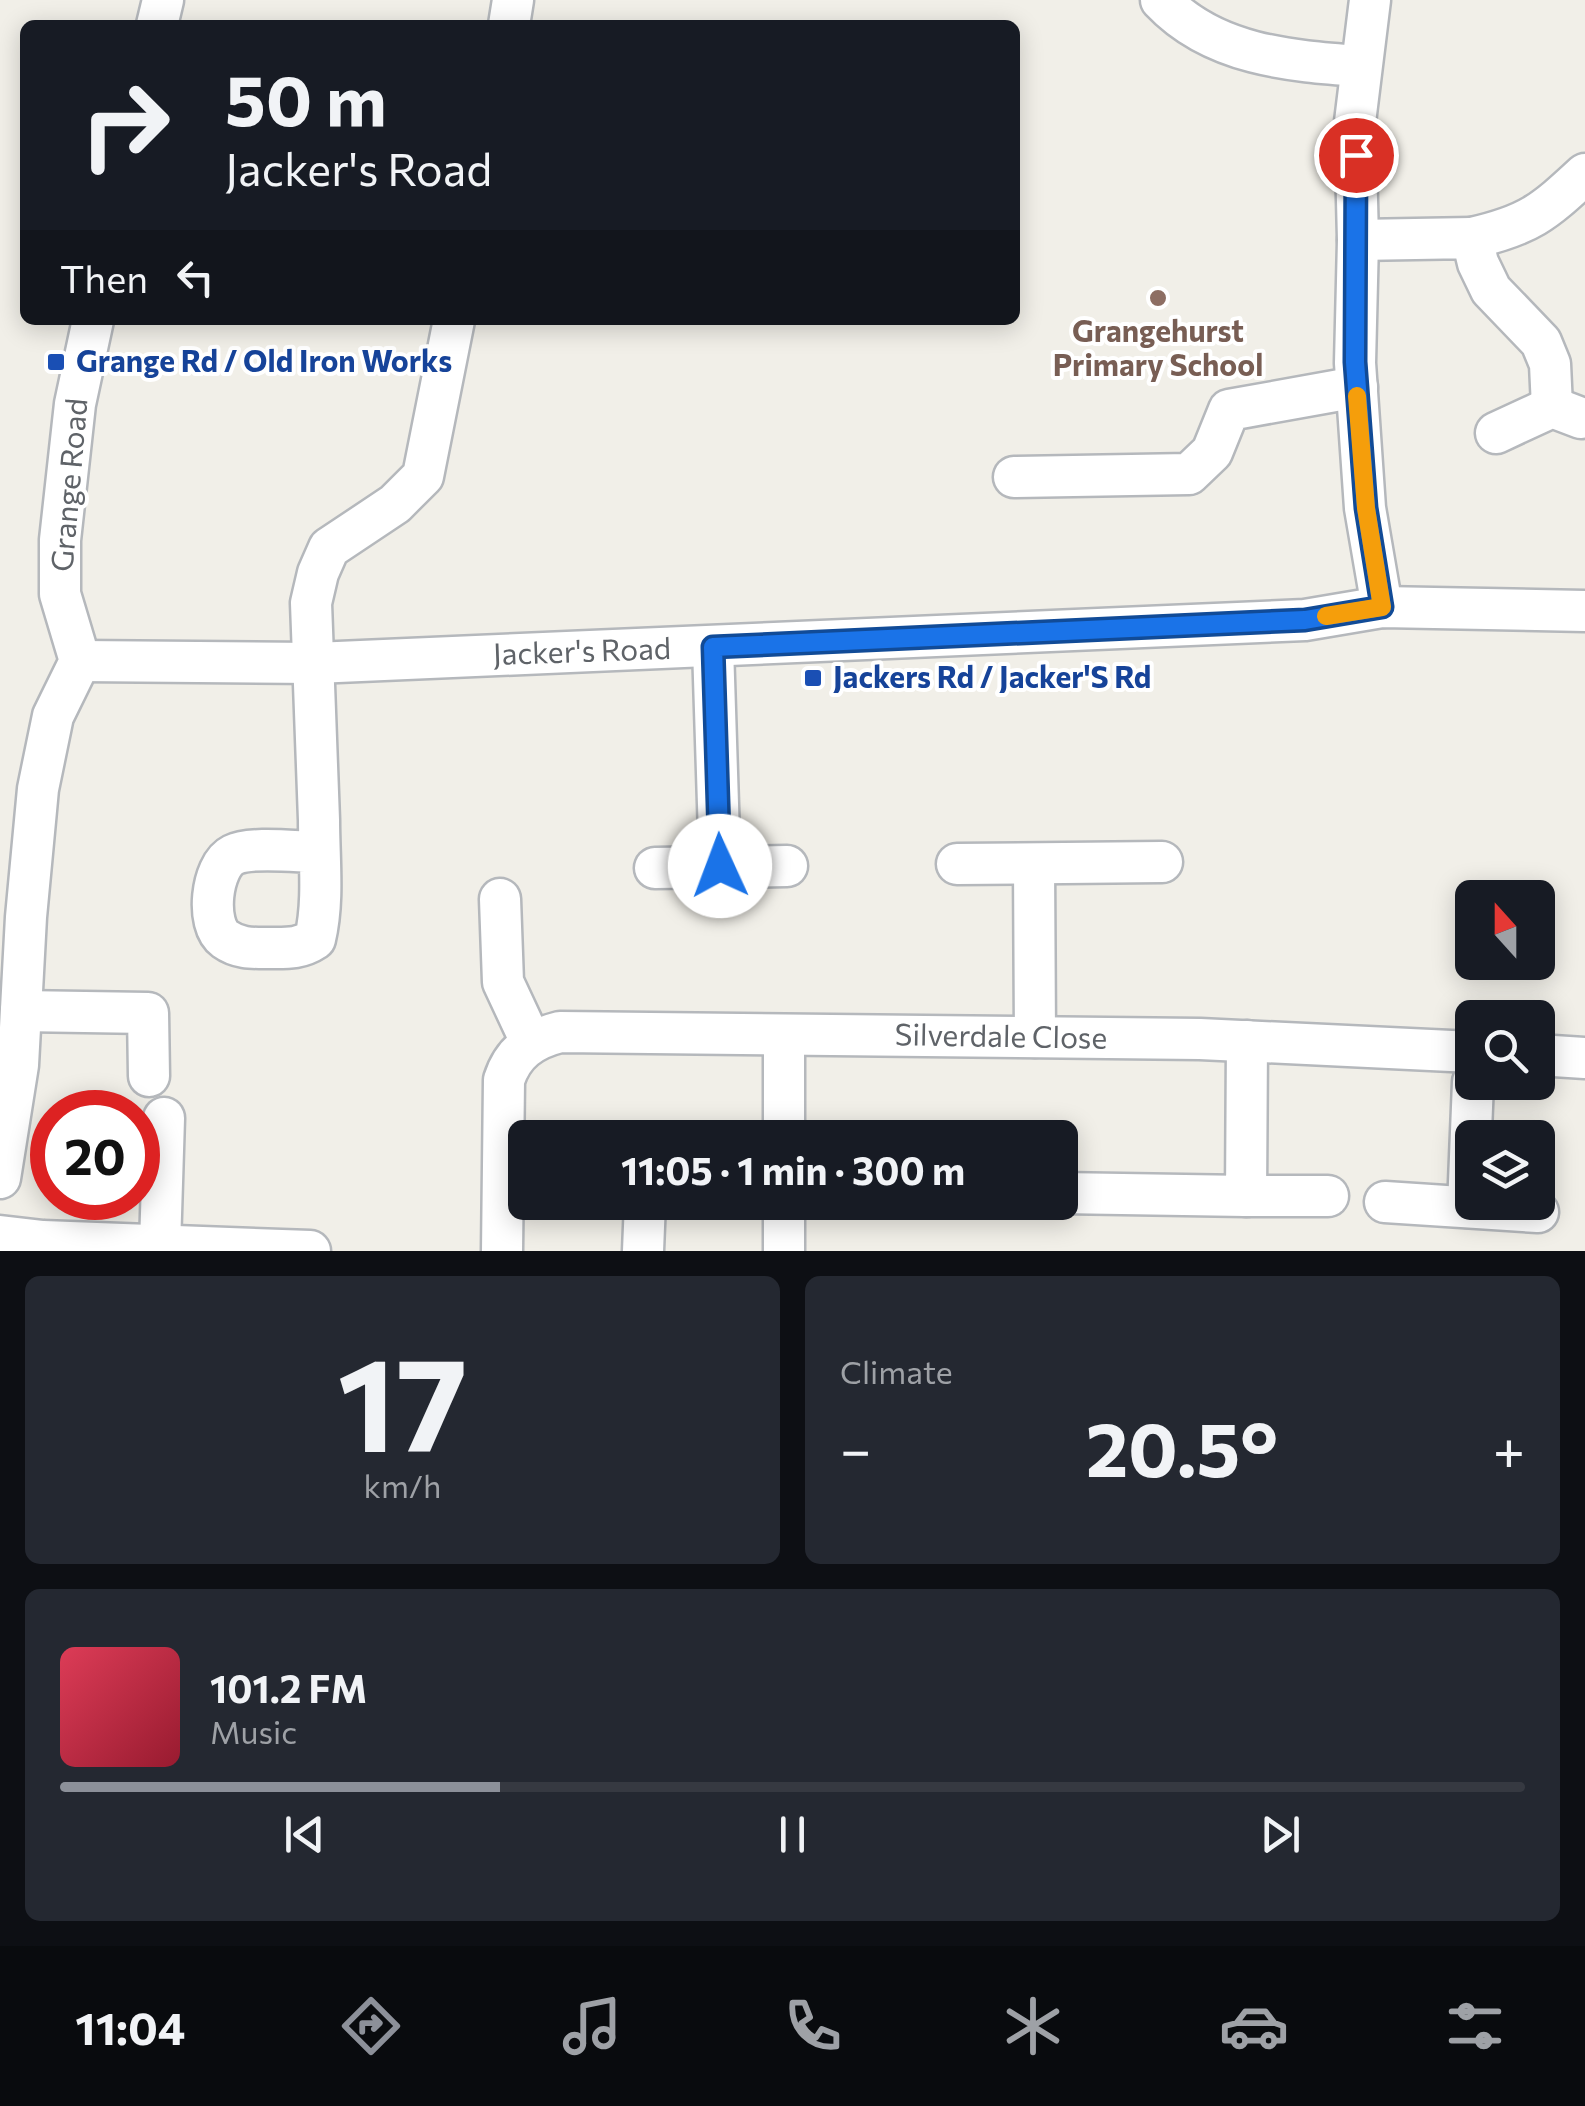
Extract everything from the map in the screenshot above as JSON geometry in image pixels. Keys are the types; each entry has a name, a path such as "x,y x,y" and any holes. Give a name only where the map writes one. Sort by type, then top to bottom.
{"street":[{"path":"1370,0 1355,122 1356,386 1366,508 1382,607"},
{"path":"1178,6 1217,41 1286,61 1362,66"},
{"path":"1358,240 1472,238 1504,231 1544,213 1585,174"},
{"path":"1472,238 1491,290 1541,342 1567,412 1496,433"},
{"name":"Grange Road","path":"80,661 60,594 60,540 74,404 92,325"},
{"path":"319,852 311,603 318,573 329,548 395,504 422,476 453,325"},
{"path":"1014,478 1189,474 1212,452 1229,410 1356,386"},
{"name":"Jacker's Road","path":"80,661 315,663 713,647 1305,620 1382,607 1585,611"},
{"path":"713,647 720,866"},
{"path":"0,1178 18,1065 38,789 53,716 80,661"},
{"path":"957,864 1162,862"},
{"path":"1034,864 1035,1037"},
{"path":"655,868 787,866"},
{"path":"500,898 503,982 532,1042 509,1065 504,1080 502,1251"},
{"path":"21,1011 148,1013 148,1076"},
{"name":"Silverdale Close","path":"532,1042 560,1032 1247,1041 1455,1051"},
{"path":"784,1035 784,1120"},
{"path":"1246,1196 1247,1041"},
{"path":"1555,1056 1585,1058"},
{"path":"160,1246 164,1118"},
{"path":"1078,1192 1328,1196"},
{"path":"1385,1202 1455,1206"},
{"path":"643,1251 644,1220"},
{"path":"784,1220 784,1251"},
{"path":"0,1236 43,1242 310,1251"}],"slow traffic":[{"path":"1326,616 1382,607 1362,477 1357,396"}],"place":[{"name":"Grangehurst Primary School","path":"1158,298"},
{"name":"Grange Rd / Old Iron Works","path":"56,362"},
{"name":"Jackers Rd / Jacker'S Rd","path":"813,678"}],"route":[{"path":"720,866 713,647 1305,620 1382,607 1362,477 1355,362 1356,155"}]}
